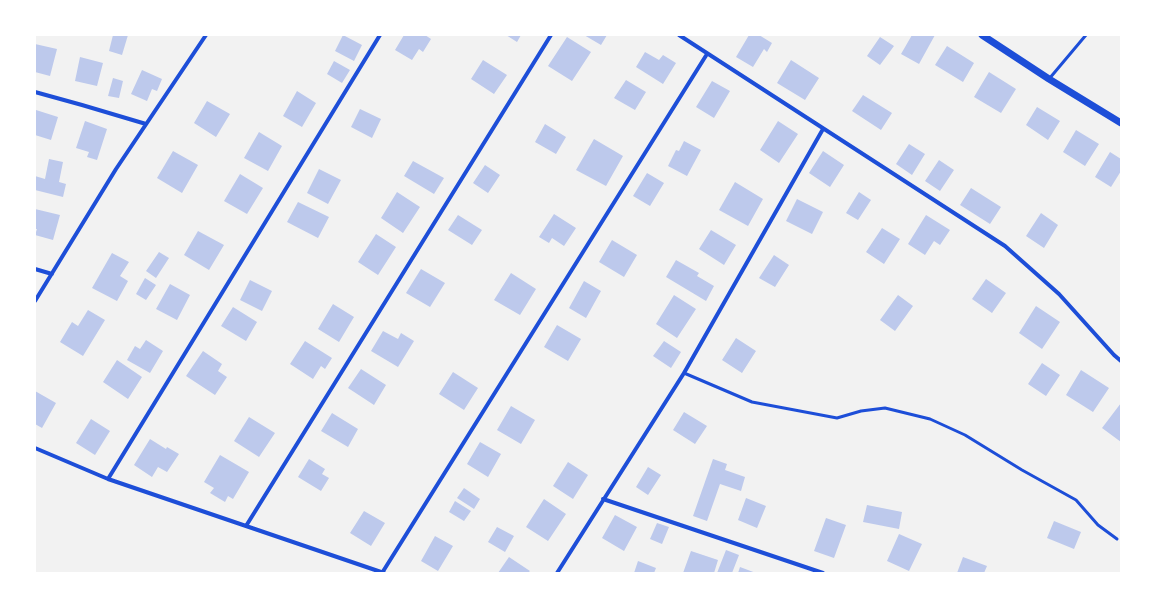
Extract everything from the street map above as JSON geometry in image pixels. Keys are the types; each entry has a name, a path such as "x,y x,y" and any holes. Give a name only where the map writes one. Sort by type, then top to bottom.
{"street":[{"path":"35,301 116,169 206,35"},
{"path":"108,478 380,35"},
{"path":"246,526 550,35"},
{"path":"679,35 1004,246 1058,294 1121,361"},
{"path":"982,35 1049,79 1121,123"},
{"path":"35,448 108,478 383,573 707,54"},
{"path":"35,92 146,124"},
{"path":"556,573 684,373 823,129"},
{"path":"35,269 52,274"},
{"path":"603,499 823,573"}],"lane":[{"path":"1049,79 1086,35"},
{"path":"684,373 752,402 836,418 862,411 885,408 930,419 965,435 1022,470 1076,500 1098,525 1117,539"}],"building":[{"path":"113,35 128,35 122,55 109,51"},
{"path":"343,35 362,45 354,61 335,51"},
{"path":"404,35 425,35 431,39 423,52 419,49 412,60 395,50"},
{"path":"506,35 521,35 517,42"},
{"path":"584,35 607,35 601,45"},
{"path":"749,35 759,35 772,43 767,52 764,49 753,67 736,57"},
{"path":"912,35 935,35 919,64 901,54"},
{"path":"567,37 591,52 572,81 548,66"},
{"path":"880,37 894,46 880,65 867,56"},
{"path":"35,44 57,49 50,76 35,72"},
{"path":"947,46 974,63 963,82 935,65"},
{"path":"645,52 659,60 663,55 676,63 663,84 636,67"},
{"path":"80,57 103,63 97,86 75,81"},
{"path":"483,60 507,75 494,94 471,79"},
{"path":"791,60 819,78 805,100 777,83"},
{"path":"334,61 350,70 342,83 327,74"},
{"path":"142,70 162,79 157,91 152,89 147,101 131,94"},
{"path":"989,72 1016,89 1001,113 974,97"},
{"path":"113,78 123,81 119,98 108,96"},
{"path":"626,80 646,92 635,110 614,98"},
{"path":"712,81 730,91 714,118 696,107"},
{"path":"297,91 316,103 302,127 283,116"},
{"path":"863,95 892,113 881,130 852,111"},
{"path":"207,101 230,114 216,137 194,123"},
{"path":"1037,107 1060,121 1048,140 1026,125"},
{"path":"360,109 381,119 372,138 351,127"},
{"path":"36,110 58,117 51,140 35,135"},
{"path":"85,121 107,129 97,160 87,157 89,152 76,148"},
{"path":"778,121 798,134 779,163 760,150"},
{"path":"545,124 566,137 556,154 535,142"},
{"path":"1076,130 1099,144 1085,166 1063,152"},
{"path":"259,132 282,146 268,171 244,158"},
{"path":"594,139 623,156 606,186 576,170"},
{"path":"684,141 701,150 687,176 668,166 676,150 679,151"},
{"path":"909,144 925,154 912,175 896,164"},
{"path":"173,151 198,165 182,193 157,178"},
{"path":"823,151 844,165 830,187 809,173"},
{"path":"1110,152 1121,159 1121,171 1111,187 1095,177"},
{"path":"49,159 63,162 59,182 66,184 63,197 35,190 35,176 45,179"},
{"path":"939,160 954,170 940,191 925,181"},
{"path":"413,161 444,178 434,194 404,176"},
{"path":"485,165 500,175 488,193 473,183"},
{"path":"319,169 341,180 328,204 307,193"},
{"path":"647,173 664,183 650,206 633,196"},
{"path":"240,174 263,188 247,214 224,201"},
{"path":"735,182 763,199 748,226 719,210"},
{"path":"971,188 1001,207 990,224 960,205"},
{"path":"397,192 420,207 403,233 381,218"},
{"path":"859,192 871,200 858,220 846,213"},
{"path":"797,199 823,212 812,234 786,221"},
{"path":"298,202 329,217 318,238 287,222"},
{"path":"35,209 60,215 53,240 35,235 37,229 35,229"},
{"path":"1041,213 1058,225 1044,248 1026,236"},
{"path":"554,214 576,228 564,246 552,238 549,243 539,237"},
{"path":"458,215 482,230 472,245 448,230"},
{"path":"926,215 950,230 940,245 934,241 925,255 908,244"},
{"path":"882,228 900,239 884,264 866,252"},
{"path":"711,230 736,245 724,265 699,249"},
{"path":"198,231 224,245 209,270 184,255"},
{"path":"376,234 396,247 378,275 358,262"},
{"path":"612,240 637,255 624,277 599,262"},
{"path":"159,252 169,258 156,278 146,271"},
{"path":"112,253 129,262 120,276 128,281 117,301 92,288"},
{"path":"774,255 789,265 775,287 759,278"},
{"path":"676,260 699,273 697,276 714,286 706,301 666,277"},
{"path":"421,269 445,283 430,307 406,293"},
{"path":"511,273 536,289 520,315 494,300"},
{"path":"145,278 156,285 146,300 136,294"},
{"path":"986,279 1006,293 992,313 972,299"},
{"path":"250,280 272,291 262,311 240,300"},
{"path":"584,281 601,291 586,318 569,308"},
{"path":"170,284 190,295 177,320 156,309"},
{"path":"674,295 696,309 677,338 656,324"},
{"path":"898,295 913,306 895,331 880,320"},
{"path":"333,304 354,317 339,342 318,329"},
{"path":"1036,306 1060,322 1042,349 1019,333"},
{"path":"233,307 257,322 246,341 221,326"},
{"path":"88,310 105,320 83,356 60,342 72,322 78,326"},
{"path":"557,325 581,339 568,361 544,347"},
{"path":"383,331 398,339 401,333 414,341 398,367 371,351"},
{"path":"736,338 756,351 742,373 722,360"},
{"path":"146,340 163,351 150,373 127,360 135,346 140,349"},
{"path":"305,341 332,358 325,369 321,366 313,379 290,364"},
{"path":"664,341 681,352 671,368 653,356"},
{"path":"203,351 222,364 218,371 227,377 215,395 186,376"},
{"path":"117,360 142,377 128,399 103,382"},
{"path":"1042,363 1060,375 1046,396 1028,384"},
{"path":"361,369 386,385 374,405 348,388"},
{"path":"1081,370 1109,388 1093,412 1066,395"},
{"path":"453,372 478,388 464,410 439,394"},
{"path":"35,391 56,403 42,428 35,424"},
{"path":"1121,403 1121,442 1102,428"},
{"path":"511,406 535,420 521,444 497,430"},
{"path":"684,412 707,426 695,444 673,430"},
{"path":"332,413 358,429 348,447 321,431"},
{"path":"249,417 275,433 259,457 234,441"},
{"path":"91,419 110,431 95,455 76,443"},
{"path":"150,439 166,449 167,447 179,454 167,472 158,467 152,477 134,465"},
{"path":"480,442 501,454 488,477 467,464"},
{"path":"220,455 249,472 233,499 228,496 225,502 210,493 214,488 204,482"},
{"path":"309,459 325,469 322,474 329,478 321,491 298,477"},
{"path":"713,459 727,464 725,470 745,477 741,491 720,484 707,521 693,516"},
{"path":"568,462 588,475 573,499 553,486"},
{"path":"648,467 661,475 648,495 636,487"},
{"path":"464,488 480,499 474,509 457,498"},
{"path":"746,498 766,506 757,528 738,520"},
{"path":"544,499 566,514 548,541 526,527"},
{"path":"455,501 471,511 464,521 449,512"},
{"path":"867,505 902,512 899,529 863,522"},
{"path":"364,511 385,523 371,546 350,533"},
{"path":"615,515 637,527 624,551 602,538"},
{"path":"826,518 846,525 834,558 814,551"},
{"path":"1054,521 1081,532 1074,549 1047,538"},
{"path":"657,523 669,527 662,544 650,539"},
{"path":"497,527 514,536 505,552 488,542"},
{"path":"899,534 922,544 909,571 887,561"},
{"path":"435,536 453,546 438,571 421,561"},
{"path":"726,550 739,555 732,573 717,573"},
{"path":"691,551 718,560 714,573 683,573"},
{"path":"509,557 530,571 528,573 498,573"},
{"path":"963,557 987,566 984,573 957,573"},
{"path":"638,561 656,568 654,573 634,573"},
{"path":"740,567 756,573 738,573"}]}
